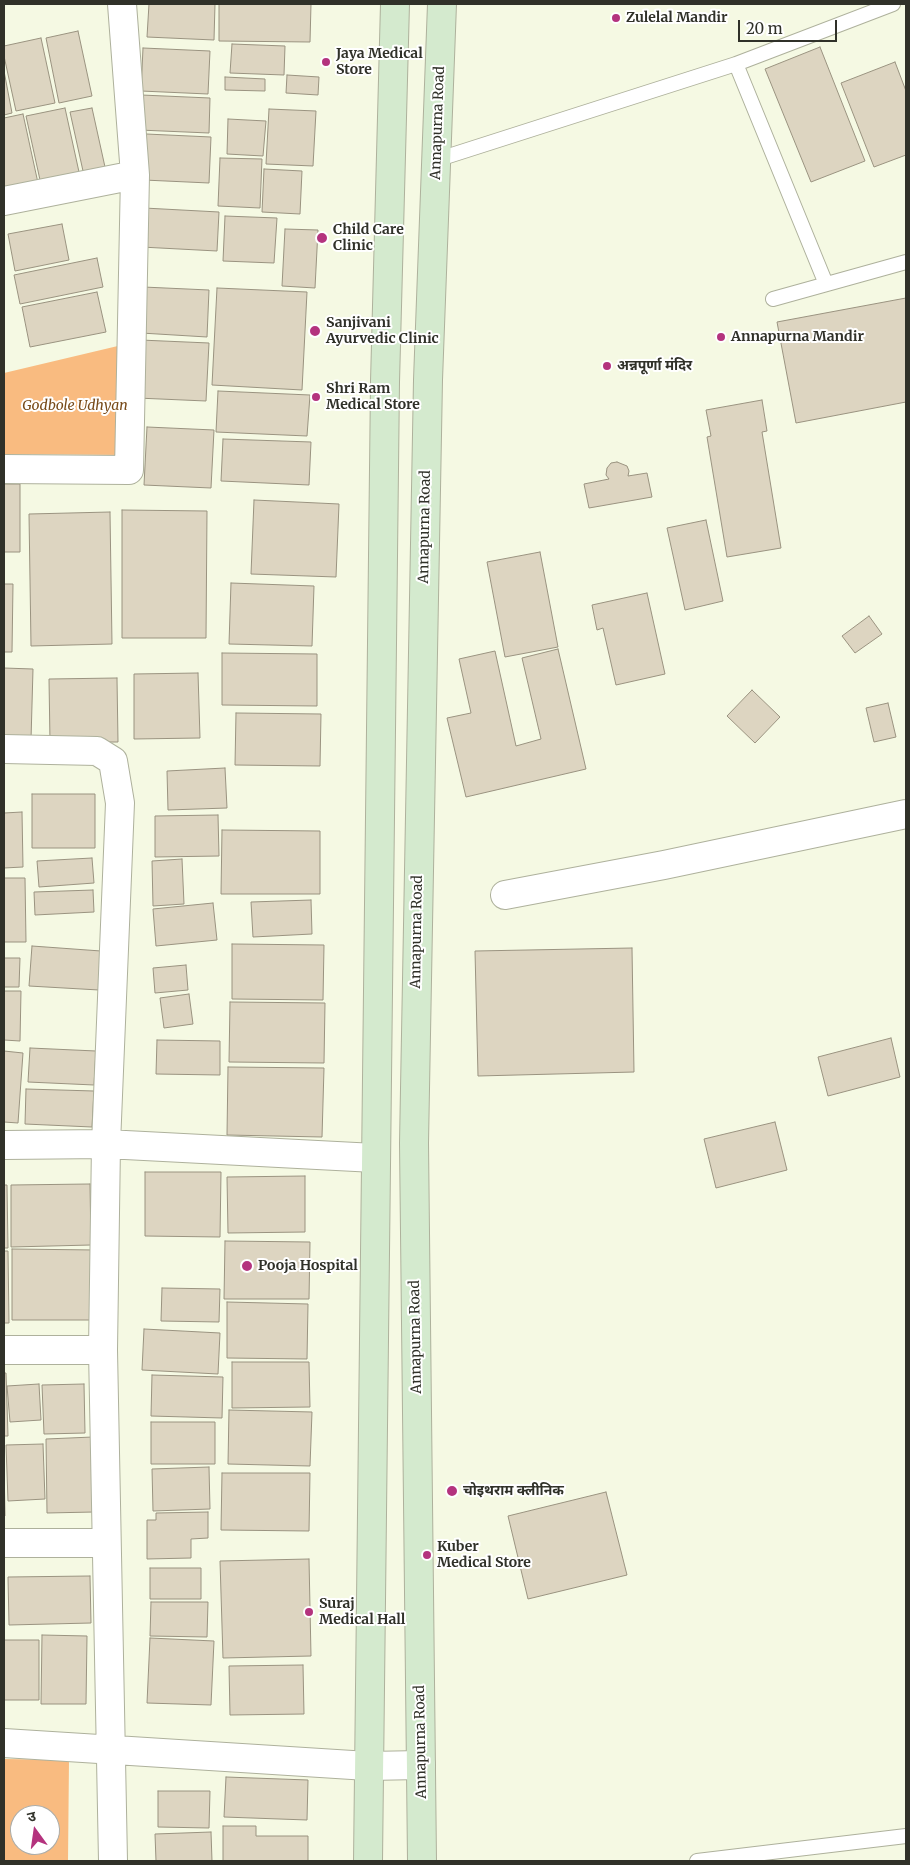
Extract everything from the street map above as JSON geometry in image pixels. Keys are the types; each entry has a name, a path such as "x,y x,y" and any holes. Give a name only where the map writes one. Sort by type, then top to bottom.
{"main road":[{"path":"368,1861 385,382 395,4"},
{"name":"Annapurna Road","path":"422,1861 414,1143 428,380 442,4"},
{"path":"385,382 428,380"}],"street":[{"path":"4,469 129,470 135,175 122,4"},
{"path":"4,201 135,175"},
{"path":"4,749 97,751 113,761 120,803 106,1144 103,1350 105,1543 112,1748 113,1861"},
{"path":"505,895 664,865 906,814"},
{"path":"4,1145 106,1144 375,1158"},
{"path":"4,1350 103,1350"},
{"path":"4,1543 105,1543"},
{"path":"4,1743 112,1748 368,1766 421,1765"}],"lane":[{"path":"436,160 736,64 893,4"},
{"path":"736,64 826,284"},
{"path":"773,299 906,262"},
{"path":"697,1861 906,1836"}],"green space":[{"name":"Godbole Udhyan","path":"122,345 124,455 4,454 4,373"},
{"path":"4,1759 69,1760 68,1861 4,1861"}],"building":[{"path":"149,4 215,4 214,40 147,37"},
{"path":"219,4 311,4 310,42 219,41"},
{"path":"78,31 92,96 59,103 46,38"},
{"path":"41,38 55,103 16,111 4,56 4,46"},
{"path":"232,44 285,46 284,75 230,73"},
{"path":"820,47 865,161 811,182 765,69"},
{"path":"143,48 210,51 208,94 141,91"},
{"path":"895,62 906,91 906,155 874,167 841,83"},
{"path":"4,71 12,113 4,115"},
{"path":"287,75 319,77 318,95 286,93"},
{"path":"225,77 265,79 265,91 225,90"},
{"path":"141,95 210,98 209,133 139,130"},
{"path":"65,108 79,172 40,180 26,116"},
{"path":"92,108 105,167 83,171 70,112"},
{"path":"269,109 316,111 313,166 266,164"},
{"path":"23,114 38,183 4,191 4,118"},
{"path":"228,119 266,121 263,156 227,154"},
{"path":"146,134 211,137 209,183 144,180"},
{"path":"220,158 262,159 260,208 218,206"},
{"path":"264,169 302,171 300,214 262,212"},
{"path":"144,208 219,212 217,251 141,247"},
{"path":"225,216 277,218 274,263 223,261"},
{"path":"62,224 69,260 15,271 8,234"},
{"path":"285,229 318,230 315,288 282,286"},
{"path":"97,258 103,287 20,304 14,275"},
{"path":"143,287 209,290 207,337 141,333"},
{"path":"217,288 307,292 302,390 212,385"},
{"path":"97,292 106,332 30,347 22,307"},
{"path":"906,298 906,402 796,423 777,322"},
{"path":"140,340 209,343 206,401 137,398"},
{"path":"218,391 310,395 307,436 216,432"},
{"path":"762,400 767,431 762,432 781,548 727,557 707,437 711,436 706,410"},
{"path":"147,427 214,430 211,488 144,485"},
{"path":"223,439 311,442 309,485 221,481"},
{"path":"617,462 627,466 628,476 647,473 652,497 589,508 584,484 609,479 606,475 607,468 611,463"},
{"path":"4,484 20,484 20,552 4,552"},
{"path":"254,500 339,504 336,577 251,574"},
{"path":"122,510 207,511 206,638 122,638"},
{"path":"110,512 112,644 31,646 29,514"},
{"path":"706,520 723,601 685,610 667,528"},
{"path":"540,552 558,647 505,657 487,562"},
{"path":"231,583 314,586 312,646 229,644"},
{"path":"4,584 13,584 12,652 4,652"},
{"path":"647,593 665,674 616,685 603,628 597,630 592,605"},
{"path":"869,616 882,634 855,653 842,636"},
{"path":"558,649 586,769 466,797 447,718 471,713 459,659 495,651 516,746 541,739 522,658"},
{"path":"222,653 317,654 317,706 222,705"},
{"path":"4,668 33,669 31,740 4,739"},
{"path":"198,673 200,738 134,739 134,674"},
{"path":"117,678 118,742 50,742 49,679"},
{"path":"752,690 780,717 755,743 727,716"},
{"path":"888,703 896,737 874,742 866,708"},
{"path":"236,713 321,714 320,766 235,765"},
{"path":"225,768 227,808 168,810 167,771"},
{"path":"32,794 95,794 95,848 32,848"},
{"path":"22,812 23,867 4,868 4,813"},
{"path":"218,815 219,856 155,857 155,816"},
{"path":"222,830 320,831 320,894 221,894"},
{"path":"92,858 94,883 39,887 37,861"},
{"path":"182,859 184,904 153,906 152,861"},
{"path":"4,878 25,878 26,942 4,942"},
{"path":"93,890 94,912 35,915 34,892"},
{"path":"311,900 312,934 253,937 251,902"},
{"path":"213,903 217,940 156,946 153,909"},
{"path":"232,944 324,945 323,1000 232,999"},
{"path":"32,946 101,951 99,990 29,986"},
{"path":"632,948 634,1072 478,1076 475,951"},
{"path":"4,958 20,958 19,987 4,987"},
{"path":"186,965 188,990 155,993 153,968"},
{"path":"4,991 21,991 20,1041 4,1040"},
{"path":"189,994 193,1024 164,1028 160,998"},
{"path":"230,1002 325,1003 324,1063 229,1062"},
{"path":"891,1038 900,1077 828,1096 818,1057"},
{"path":"157,1040 220,1041 220,1075 156,1074"},
{"path":"30,1048 96,1051 94,1085 28,1082"},
{"path":"4,1051 23,1053 18,1123 4,1122"},
{"path":"228,1067 324,1068 322,1137 227,1135"},
{"path":"26,1089 94,1091 92,1127 25,1124"},
{"path":"775,1122 787,1170 716,1188 704,1139"},
{"path":"145,1172 221,1172 220,1237 145,1236"},
{"path":"305,1176 305,1232 228,1233 227,1177"},
{"path":"90,1184 91,1245 11,1247 11,1185"},
{"path":"4,1185 7,1185 8,1248 4,1248"},
{"path":"225,1241 310,1242 309,1299 224,1299"},
{"path":"12,1249 96,1250 95,1320 12,1320"},
{"path":"4,1251 8,1251 9,1323 4,1323"},
{"path":"162,1288 220,1289 219,1322 161,1321"},
{"path":"227,1302 308,1304 307,1359 227,1358"},
{"path":"144,1329 220,1333 218,1374 142,1370"},
{"path":"232,1362 309,1362 310,1407 232,1408"},
{"path":"4,1373 6,1373 8,1436 4,1436"},
{"path":"152,1375 223,1377 222,1418 151,1416"},
{"path":"39,1384 41,1420 10,1422 7,1386"},
{"path":"84,1384 85,1433 44,1434 42,1385"},
{"path":"229,1410 312,1412 310,1466 228,1464"},
{"path":"151,1422 215,1422 215,1464 151,1464"},
{"path":"93,1437 94,1512 47,1513 46,1439"},
{"path":"43,1444 45,1499 8,1501 6,1445"},
{"path":"4,1462 5,1516 4,1516"},
{"path":"209,1467 210,1509 153,1511 152,1469"},
{"path":"222,1473 310,1473 309,1531 221,1530"},
{"path":"606,1492 627,1575 528,1599 508,1516"},
{"path":"208,1512 208,1538 191,1539 191,1558 147,1559 147,1520 156,1520 156,1513"},
{"path":"309,1559 311,1656 223,1658 220,1561"},
{"path":"150,1568 201,1568 201,1599 150,1599"},
{"path":"90,1576 91,1623 9,1625 8,1577"},
{"path":"151,1602 208,1602 207,1637 150,1636"},
{"path":"42,1635 87,1636 86,1704 41,1704"},
{"path":"150,1638 214,1641 211,1705 147,1703"},
{"path":"4,1640 39,1640 39,1700 4,1700"},
{"path":"303,1665 304,1714 230,1715 229,1666"},
{"path":"226,1777 308,1780 307,1820 224,1817"},
{"path":"158,1791 210,1791 209,1828 158,1827"},
{"path":"223,1826 256,1826 256,1836 308,1836 308,1861 223,1861"},
{"path":"211,1832 212,1861 156,1861 155,1834"}],"place":[{"name":"Zulelal Mandir","path":"616,18"},
{"name":"Jaya Medical Store","path":"326,62"},
{"name":"Child Care Clinic","path":"322,238"},
{"name":"Sanjivani Ayurvedic Clinic","path":"315,331"},
{"name":"Annapurna Mandir","path":"721,337"},
{"name":"अन्नपूर्णा मंदिर","path":"607,366"},
{"name":"Shri Ram Medical Store","path":"316,397"},
{"name":"Pooja Hospital","path":"247,1266"},
{"name":"चोइथराम क्लीनिक","path":"452,1491"},
{"name":"Kuber Medical Store","path":"427,1555"},
{"name":"Suraj Medical Hall","path":"309,1612"}]}
